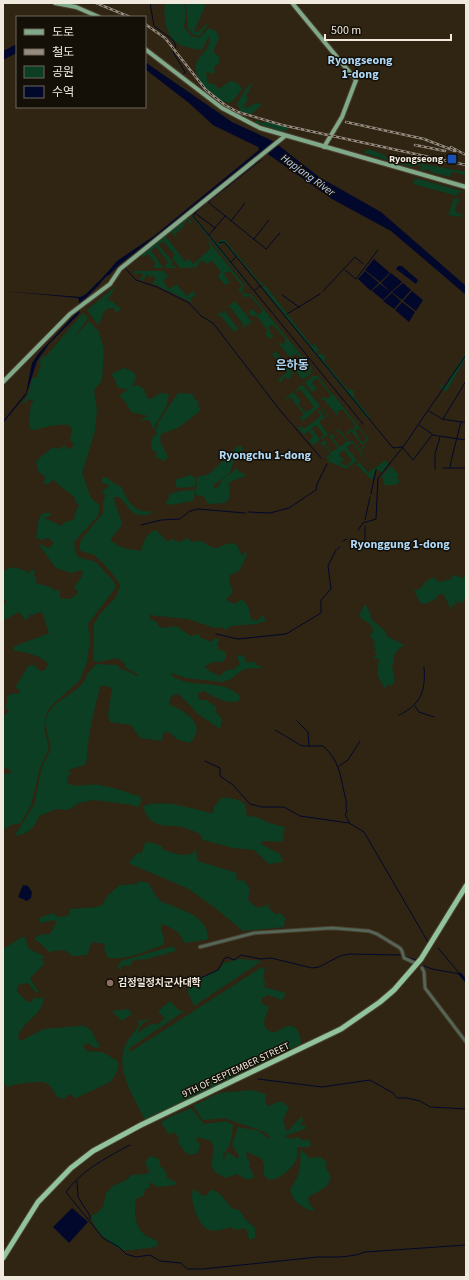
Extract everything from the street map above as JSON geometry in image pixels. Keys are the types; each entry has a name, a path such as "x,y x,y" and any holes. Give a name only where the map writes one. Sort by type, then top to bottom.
{"highway":[{"name":"9TH OF SEPTEMBER STREET","path":"3,1258 22,1225 42,1198 71,1168 93,1151 148,1121 336,1032 380,1002 394,990 421,959 466,886"},
{"name":"9TH OF SEPTEMBER STREET","path":"3,1262 24,1226 47,1195 73,1170 93,1154 146,1125 331,1037 362,1019 381,1005 396,992 426,957 466,891"}],"main road":[{"path":"55,3 76,7 97,16"},
{"path":"293,4 356,80 342,117 324,148"},
{"path":"146,50 222,108 260,128 324,148 466,187"},
{"path":"3,382 80,307 110,284 120,269 285,136"}],"street":[{"path":"200,947 254,933 346,929 377,934 400,948 404,955 415,963"},
{"path":"422,968 424,972 425,988 466,1042"}],"green space":[{"path":"165,3 184,3 186,14 184,27 191,36 199,38 208,29 212,29 217,32 219,38 214,49 214,53 219,56 219,63 214,67 215,71 213,74 206,72 208,83 214,84 219,89 230,81 238,84 242,89 232,102 219,100 207,92 196,72 197,62 208,46 209,36 202,50 185,47 177,43 169,34 165,22"},
{"path":"186,3 204,3 205,7 194,31 198,32 205,25 209,24 199,36 194,35 188,29"},
{"path":"253,84 246,95 248,98 244,106 246,108 257,103 262,104 252,114 241,112 237,104 245,90"},
{"path":"255,120 263,123 266,121 290,127 284,132 256,123"},
{"path":"369,149 385,155 389,161 364,153 365,150"},
{"path":"408,161 466,172 466,175 452,172 450,177 430,172 430,170 426,169 426,171 420,170 422,166 417,165 413,167 394,163 407,164"},
{"path":"415,178 462,191 462,193 458,192 457,196 413,184"},
{"path":"454,198 461,200 457,203 455,209 457,213 462,214 461,217 448,215"},
{"path":"193,214 193,216 217,244 221,240 225,240 260,282 264,283 261,285 225,243 222,242 219,243 224,243 218,246 253,292 192,217"},
{"path":"188,218 192,222 191,224 188,220 183,224 184,226 175,234 177,237 176,238 172,232 170,233 170,232"},
{"path":"168,234 166,237 185,261 189,259 193,264 209,250 208,245 209,249 211,248 206,238 244,285 242,292 241,293 238,290 242,286 230,271 224,273 226,275 223,278 226,277 230,282 225,285 218,277 221,272 212,261 206,264 204,261 200,261 196,268 180,268 172,258 175,255 163,241 159,245 157,242"},
{"path":"156,242 173,262 171,265 173,267 175,265 176,268 167,268 165,265 168,262 156,247 151,251 149,248"},
{"path":"149,248 163,268 155,268 153,266 156,264 148,254 143,257 141,254"},
{"path":"164,271 168,276 163,281 169,289 174,285 175,287 176,284 187,296 192,291 196,295 190,299 193,303 152,283 156,279 153,275 149,278 148,274 143,280 140,280 143,275 141,273 137,274 132,272"},
{"path":"265,285 312,346 315,344 319,350 317,352 319,355 322,353 326,358 324,361 348,390 351,389 354,391 354,397 370,417 369,418 269,296 262,287"},
{"path":"116,286 107,301 111,300 121,309 115,314 115,309 111,308 105,310 98,325 87,310"},
{"path":"261,287 369,419 368,419"},
{"path":"244,293 251,294 312,368 310,374 304,379 302,379 295,370 299,367 305,373 310,369 297,354 292,356 289,353 294,360 293,361 279,344 276,346 280,342 283,345 286,340 273,325 268,327 271,332 269,334 274,336 269,339 265,333 268,331 256,315 253,317 248,313 252,309 259,315 262,310 249,295 245,298 242,295"},
{"path":"236,302 255,326 251,322 244,328 243,327 247,323 241,327 243,324 230,307 226,308"},
{"path":"224,310 238,329 234,332 220,315 216,316 221,312 225,315 222,311"},
{"path":"83,313 88,318 74,337 89,321 99,332 104,349 102,381 94,390 97,410 95,431 82,473 91,498 99,505 100,510 97,517 74,542 78,557 96,562 114,582 116,587 88,624 90,641 87,662 80,680 52,705 47,712 44,728 49,748 40,768 31,805 21,823 11,825 3,830 3,774 11,773 12,771 3,767 3,748 5,743 3,743 3,716 9,711 5,707 7,703 7,696 10,694 20,693 20,690 15,688 28,666 34,665 40,671 45,670 48,665 43,659 27,653 14,651 13,648 49,633 42,612 32,615 29,614 29,618 25,620 19,612 3,621 3,606 6,602 3,597 3,572 6,569 13,568 30,573 31,569 35,571 34,576 36,577 36,583 50,587 56,591 60,589 60,598 70,599 77,594 78,591 74,588 82,577 82,570 71,573 56,568 38,544 49,548 54,543 48,538 41,540 36,538 39,518 43,513 51,513 50,516 44,518 62,526 63,523 75,519 74,517 79,504 77,504 74,497 53,480 48,484 44,484 45,477 38,471 36,461 53,447 59,449 65,445 67,449 72,448 74,444 70,440 72,429 69,425 64,425 34,430 30,429 29,423 31,403 34,401 29,399 22,403 28,394 32,378 36,378 41,365 39,362 41,358 47,355"},
{"path":"276,351 294,374 293,375 290,372 292,376 288,379 285,376 281,383 278,380 287,372 272,354"},
{"path":"466,352 466,355 456,371 466,356 466,358 446,392 444,390 449,382 443,390 439,385 445,386"},
{"path":"124,368 134,372 136,378 132,386 138,385 144,389 147,398 151,399 161,393 169,394 167,405 153,429 149,420 139,420 148,416 131,412 119,395 128,390 117,387 115,379 112,376 113,373"},
{"path":"312,376 318,376 332,394 328,397 330,394 317,378 312,382 317,389 312,392 305,383 309,378 312,381 310,378"},
{"path":"301,385 304,386 320,406 311,414 309,411 314,407 300,389 296,392 295,391"},
{"path":"293,392 297,396 296,399 298,397 301,402 298,404 305,412 308,410 311,414 303,421 300,418 304,414 290,397 286,400 285,399"},
{"path":"178,393 193,394 195,400 197,400 199,404 197,405 200,408 200,411 178,428 161,434 160,441 168,457 164,461 156,457 157,452 152,450 151,445 153,437 157,434 155,431 159,421"},
{"path":"333,394 363,432 362,433 358,428 355,430 360,440 363,442 367,439 363,434 364,433 369,439 363,444 365,447 362,450 361,449 363,446 351,431 347,435 346,433 351,429 353,430 355,425 343,410 337,411 338,414 334,418 336,414 323,399 319,400 324,397 327,399"},
{"path":"322,408 331,419 327,416 319,422 327,433 330,433 322,439 320,438 324,435 316,425 304,435 298,428 300,426 304,429 321,416 318,412 320,410 324,417 327,415 321,409"},
{"path":"312,429 320,440 313,445 309,441 313,436 308,431"},
{"path":"339,429 349,442 353,441 363,454 358,458 361,454 353,443 347,447 349,450 347,452 351,452 357,461 350,466 348,464 352,461 344,450 339,454 347,464 342,460 340,462 349,467 347,469 327,461 333,456 328,459 326,457 331,454 322,444 318,446 324,440 327,443 325,445 331,452 338,448 330,437 326,439 332,434 334,437 333,438 340,447 347,441 338,431 333,433"},
{"path":"238,446 242,446 243,450 235,457 230,472 214,485 214,488 218,487 223,478 234,471 236,467 239,472 246,474 244,477 229,482 230,496 226,503 208,504 204,497 196,495 197,477 209,474"},
{"path":"364,457 374,469 385,460 389,464 382,473 376,469 372,480 357,465 350,470 359,462 368,472 371,471 373,468 364,458 360,460"},
{"path":"391,466 399,475 397,478 400,481 396,485 384,485 383,478 381,477"},
{"path":"190,475 196,478 195,487 177,488 175,481 177,479"},
{"path":"103,477 108,478 118,486 121,486 131,504 139,510 150,511 151,514 135,514 119,497 113,497 122,523 111,541 123,548 141,551 146,538 150,533 156,530 168,542 172,539 179,542 189,538 191,542 202,541 215,548 232,543 237,545 242,556 245,552 247,554 240,570 229,576 229,581 233,592 226,600 235,604 242,599 248,606 251,619 257,621 263,615 266,621 256,624 231,626 224,630 222,627 215,628 187,619 149,615 149,618 158,623 158,626 164,628 176,626 191,636 199,634 200,637 212,642 214,638 218,639 219,642 216,644 218,645 218,649 226,652 226,658 222,662 215,661 205,666 205,669 208,668 209,671 220,676 226,670 236,669 236,666 240,665 237,657 239,655 244,656 246,662 255,662 256,665 262,666 262,668 244,669 229,680 222,682 186,678 171,673 171,675 187,682 224,687 232,690 240,696 239,701 230,702 221,700 204,691 198,693 199,700 206,700 216,707 216,712 222,719 220,729 198,714 179,694 173,695 169,700 170,705 180,709 190,716 196,725 197,731 192,741 189,743 177,739 169,732 163,733 162,741 140,738 131,725 110,722 108,715 112,688 101,685 92,721 86,763 85,765 68,770 71,773 67,778 67,783 75,786 104,786 139,796 142,800 138,808 133,805 94,800 79,803 68,810 57,809 39,816 36,823 30,830 23,834 15,835 34,805 42,767 51,749 46,725 49,712 58,702 80,686 90,670 97,664 117,665 122,670 137,676 139,675 126,668 124,663 117,658 99,662 93,661 94,624 100,614 116,597 120,586 113,574 100,560 94,555 81,551 79,547 81,540 103,513 103,501 105,498 104,493 101,491 106,489 109,485 101,482"},
{"path":"195,490 194,499 192,501 171,505 166,504 170,494 180,491"},
{"path":"466,571 466,594 463,603 459,601 458,604 453,600 456,604 454,606 451,603 451,610 443,593 437,596 436,599 425,604 420,603 414,590 420,589 424,583 433,577 439,582 452,579 452,575 464,578"},
{"path":"365,604 370,612 371,619 385,631 387,636 404,645 396,653 394,657 394,664 392,665 395,681 390,687 388,683 385,689 377,675 379,659 373,658 378,653 374,653 376,648 375,646 371,650 375,643 369,634 372,634 373,629 369,623 362,619 359,615"},
{"path":"221,798 234,799 245,804 247,817 254,816 269,823 285,827 282,842 263,841 261,844 280,854 283,862 269,864 254,850 233,848 203,840 200,834 188,829 179,826 155,823 148,817 143,806 161,803 179,805 214,813 214,807"},
{"path":"149,842 162,846 163,850 181,855 192,854 197,847 196,851 198,861 237,873 236,876 238,881 243,880 250,888 248,899 251,903 259,908 270,904 268,907 275,914 280,913 285,918 284,927 243,931 214,907 187,888 130,864 129,862 137,853 141,854 145,843"},
{"path":"138,881 149,883 155,894 164,903 185,911 201,921 205,926 208,938 206,940 184,943 181,936 176,931 162,924 161,930 164,937 163,945 122,958 108,958 104,949 105,944 92,942 87,955 72,956 62,950 56,950 50,953 34,939 39,935 50,934 56,923 55,920 40,923 39,918 53,913 58,917 66,916 70,914 70,909 97,907 102,905 108,895 120,885 138,884"},
{"path":"25,937 29,949 44,956 41,960 45,963 30,978 39,992 36,993 28,983 21,984 17,987 17,992 28,1002 31,1002 35,997 38,999 43,996 43,1003 37,1013 23,1027 18,1038 21,1041 43,1029 85,1026 91,1030 100,1047 95,1048 88,1043 83,1046 86,1051 102,1052 118,1061 117,1072 110,1082 76,1098 69,1094 64,1099 60,1098 48,1084 40,1082 28,1082 7,1087 3,1084 3,949 20,938"},
{"path":"173,946 176,951 143,960 132,961 132,965 121,966 121,969 119,969 118,966 120,962 124,960"},
{"path":"239,959 262,961 194,1006 188,993 190,983 219,970 224,963"},
{"path":"262,967 265,969 263,980 266,982 264,987 286,993 282,1000 268,995 262,998 261,1003 269,1007 264,1021 265,1027 273,1032 288,1026 294,1027 300,1035 301,1044 145,1120 124,1075 122,1065 125,1046 139,1025 138,1019 141,1021 152,1018 142,1024 137,1033 153,1023 156,1025 165,1019 158,1011 170,1001 180,1011 186,1010 130,1048 130,1052"},
{"path":"129,1009 132,1016 130,1015 122,1021 112,1011"},
{"path":"251,1090 266,1094 265,1103 268,1106 281,1101 289,1107 283,1120 287,1132 302,1116 303,1121 300,1125 305,1125 305,1129 284,1136 292,1139 298,1137 303,1141 308,1139 311,1144 310,1147 297,1147 297,1157 294,1163 285,1173 273,1180 269,1180 264,1175 262,1159 247,1152 246,1155 250,1164 249,1167 255,1177 248,1180 237,1174 226,1178 216,1173 211,1166 214,1149 211,1141 198,1137 196,1139 200,1145 198,1153 190,1155 184,1151 177,1141 179,1138 174,1132 170,1135 161,1122 191,1108 204,1124 227,1121 233,1125 233,1129 229,1145 223,1155 223,1162 225,1155 228,1152 238,1159 239,1156 232,1145 238,1127 259,1131 269,1139 269,1136 265,1132 224,1118 203,1120 193,1106 219,1093"},
{"path":"302,1150 309,1158 321,1157 327,1163 326,1167 331,1178 325,1188 308,1197 309,1203 315,1211 307,1209 295,1201 290,1189 299,1173 300,1154"},
{"path":"150,1156 160,1159 160,1165 166,1172 167,1178 176,1182 175,1185 158,1187 148,1182 150,1188 145,1189 144,1195 136,1199 135,1214 137,1223 145,1235 157,1241 157,1246 123,1250 102,1236 95,1226 91,1215 96,1214 103,1207 106,1193 113,1186 126,1180 132,1175 147,1174 149,1171 145,1162"},
{"path":"194,1189 203,1196 207,1195 210,1190 218,1192 232,1208 236,1210 238,1209 244,1218 255,1228 255,1238 249,1240 246,1228 236,1230 230,1227 216,1231 207,1229 197,1217 192,1198"}],"water":[{"path":"16,44 16,54 3,60 3,51"},
{"name":"Hapjang River","path":"146,63 232,122 273,141 319,177 381,212 466,286 466,295 391,231 332,199 265,152 119,265 108,276 106,274 117,261 154,236 259,150 258,147 213,125 189,103 146,70"},
{"path":"374,259 390,273 380,282 365,270"},
{"path":"398,266 402,266 418,280 416,284 396,269"},
{"path":"365,271 379,283 371,291 358,279"},
{"path":"391,273 402,282 391,292 381,283"},
{"path":"98,282 100,284 83,301 79,314 49,344 37,361 26,395 3,423 3,421 26,393 32,363 39,353 78,311 79,301 78,298 3,291 80,297 86,294"},
{"path":"403,283 411,290 402,300 392,292"},
{"path":"380,284 391,292 383,300 372,291"},
{"path":"412,291 423,300 416,311 403,301"},
{"path":"392,293 401,301 394,309 383,301"},
{"path":"402,302 415,312 409,322 395,310"},
{"path":"23,885 28,886 32,892 31,898 27,901 18,897"},
{"path":"72,1208 88,1222 69,1243 53,1227"}],"waterway":[{"path":"150,3 154,26 173,40 176,46 173,52 185,72 183,75"},
{"path":"208,202 261,160"},
{"path":"208,202 266,249 280,233"},
{"path":"206,203 193,216 363,424"},
{"path":"231,221 245,203"},
{"path":"195,213 215,228"},
{"path":"209,235 225,216"},
{"path":"254,239 269,220"},
{"path":"219,243 224,242 226,244 393,448 403,447"},
{"path":"345,270 356,279 378,250"},
{"path":"231,262 236,257"},
{"path":"323,291 355,257 363,264"},
{"path":"125,268 136,280 157,287 189,303 201,316 213,323 279,409 321,458"},
{"path":"97,285 108,273"},
{"path":"255,290 260,286"},
{"path":"287,314 320,294"},
{"path":"282,295 299,307"},
{"path":"358,530 363,523 376,519 378,478 403,447 466,355"},
{"path":"443,419 466,381"},
{"path":"429,411 442,419 461,422"},
{"path":"452,457 461,422 466,422"},
{"path":"419,425 432,434"},
{"path":"403,448 413,460 432,435 466,440"},
{"path":"435,454 440,437"},
{"path":"435,455 435,469"},
{"path":"450,467 452,458"},
{"path":"248,512 270,513 289,508 316,490 317,484 327,464"},
{"path":"443,468 466,468"},
{"path":"371,494 376,470"},
{"path":"365,520 370,497"},
{"path":"181,518 190,511 198,509 245,513"},
{"path":"141,525 161,520 180,519"},
{"path":"365,526 365,545"},
{"path":"343,541 347,539"},
{"path":"216,634 238,639 286,634 321,613 321,600 331,589 328,566 336,550"},
{"path":"399,715 412,707 420,696 424,683 424,667"},
{"path":"415,706 419,712 434,717"},
{"path":"297,721 308,732 309,746"},
{"path":"275,730 302,746 323,746 329,752 337,764 346,801 347,812 345,814 349,822"},
{"path":"339,766 348,760 360,741"},
{"path":"205,761 220,768 220,776 233,785 250,804 262,807 284,807 300,816 349,823 364,832 428,942"},
{"path":"438,948 460,974"},
{"path":"192,979 194,981 218,970 224,959 227,957 234,960 241,955 260,959 271,958 312,968 319,967 340,956 349,954 400,955 416,960"},
{"path":"424,966 460,974"},
{"path":"460,974 466,981"},
{"path":"258,1079 322,1087 370,1080 393,1093 397,1098 407,1098 420,1101 430,1107 466,1109"},
{"path":"130,1145 87,1171 79,1177 66,1192 103,1238 119,1247 126,1254 136,1257 150,1255 160,1261 181,1263 187,1269 203,1269 318,1257 348,1256 365,1252 466,1245"},
{"path":"77,1181 78,1197 90,1216 90,1219"}],"railway":[{"path":"96,3 128,16"},
{"path":"146,25 165,38 206,90 225,105 238,112 282,125 466,165"},
{"path":"346,122 424,139 455,151"},
{"path":"415,145 445,151"},
{"path":"451,147 466,155"}],"place":[{"name":"Ryongseong","path":"452,159"},
{"name":"김정일정치군사대학","path":"110,983"}],"district":[{"name":"Ryongseong 1-dong","path":"360,67"},
{"name":"은하동","path":"292,365"},
{"name":"Ryongchu 1-dong","path":"265,455"},
{"name":"Ryonggung 1-dong","path":"400,544"}]}
